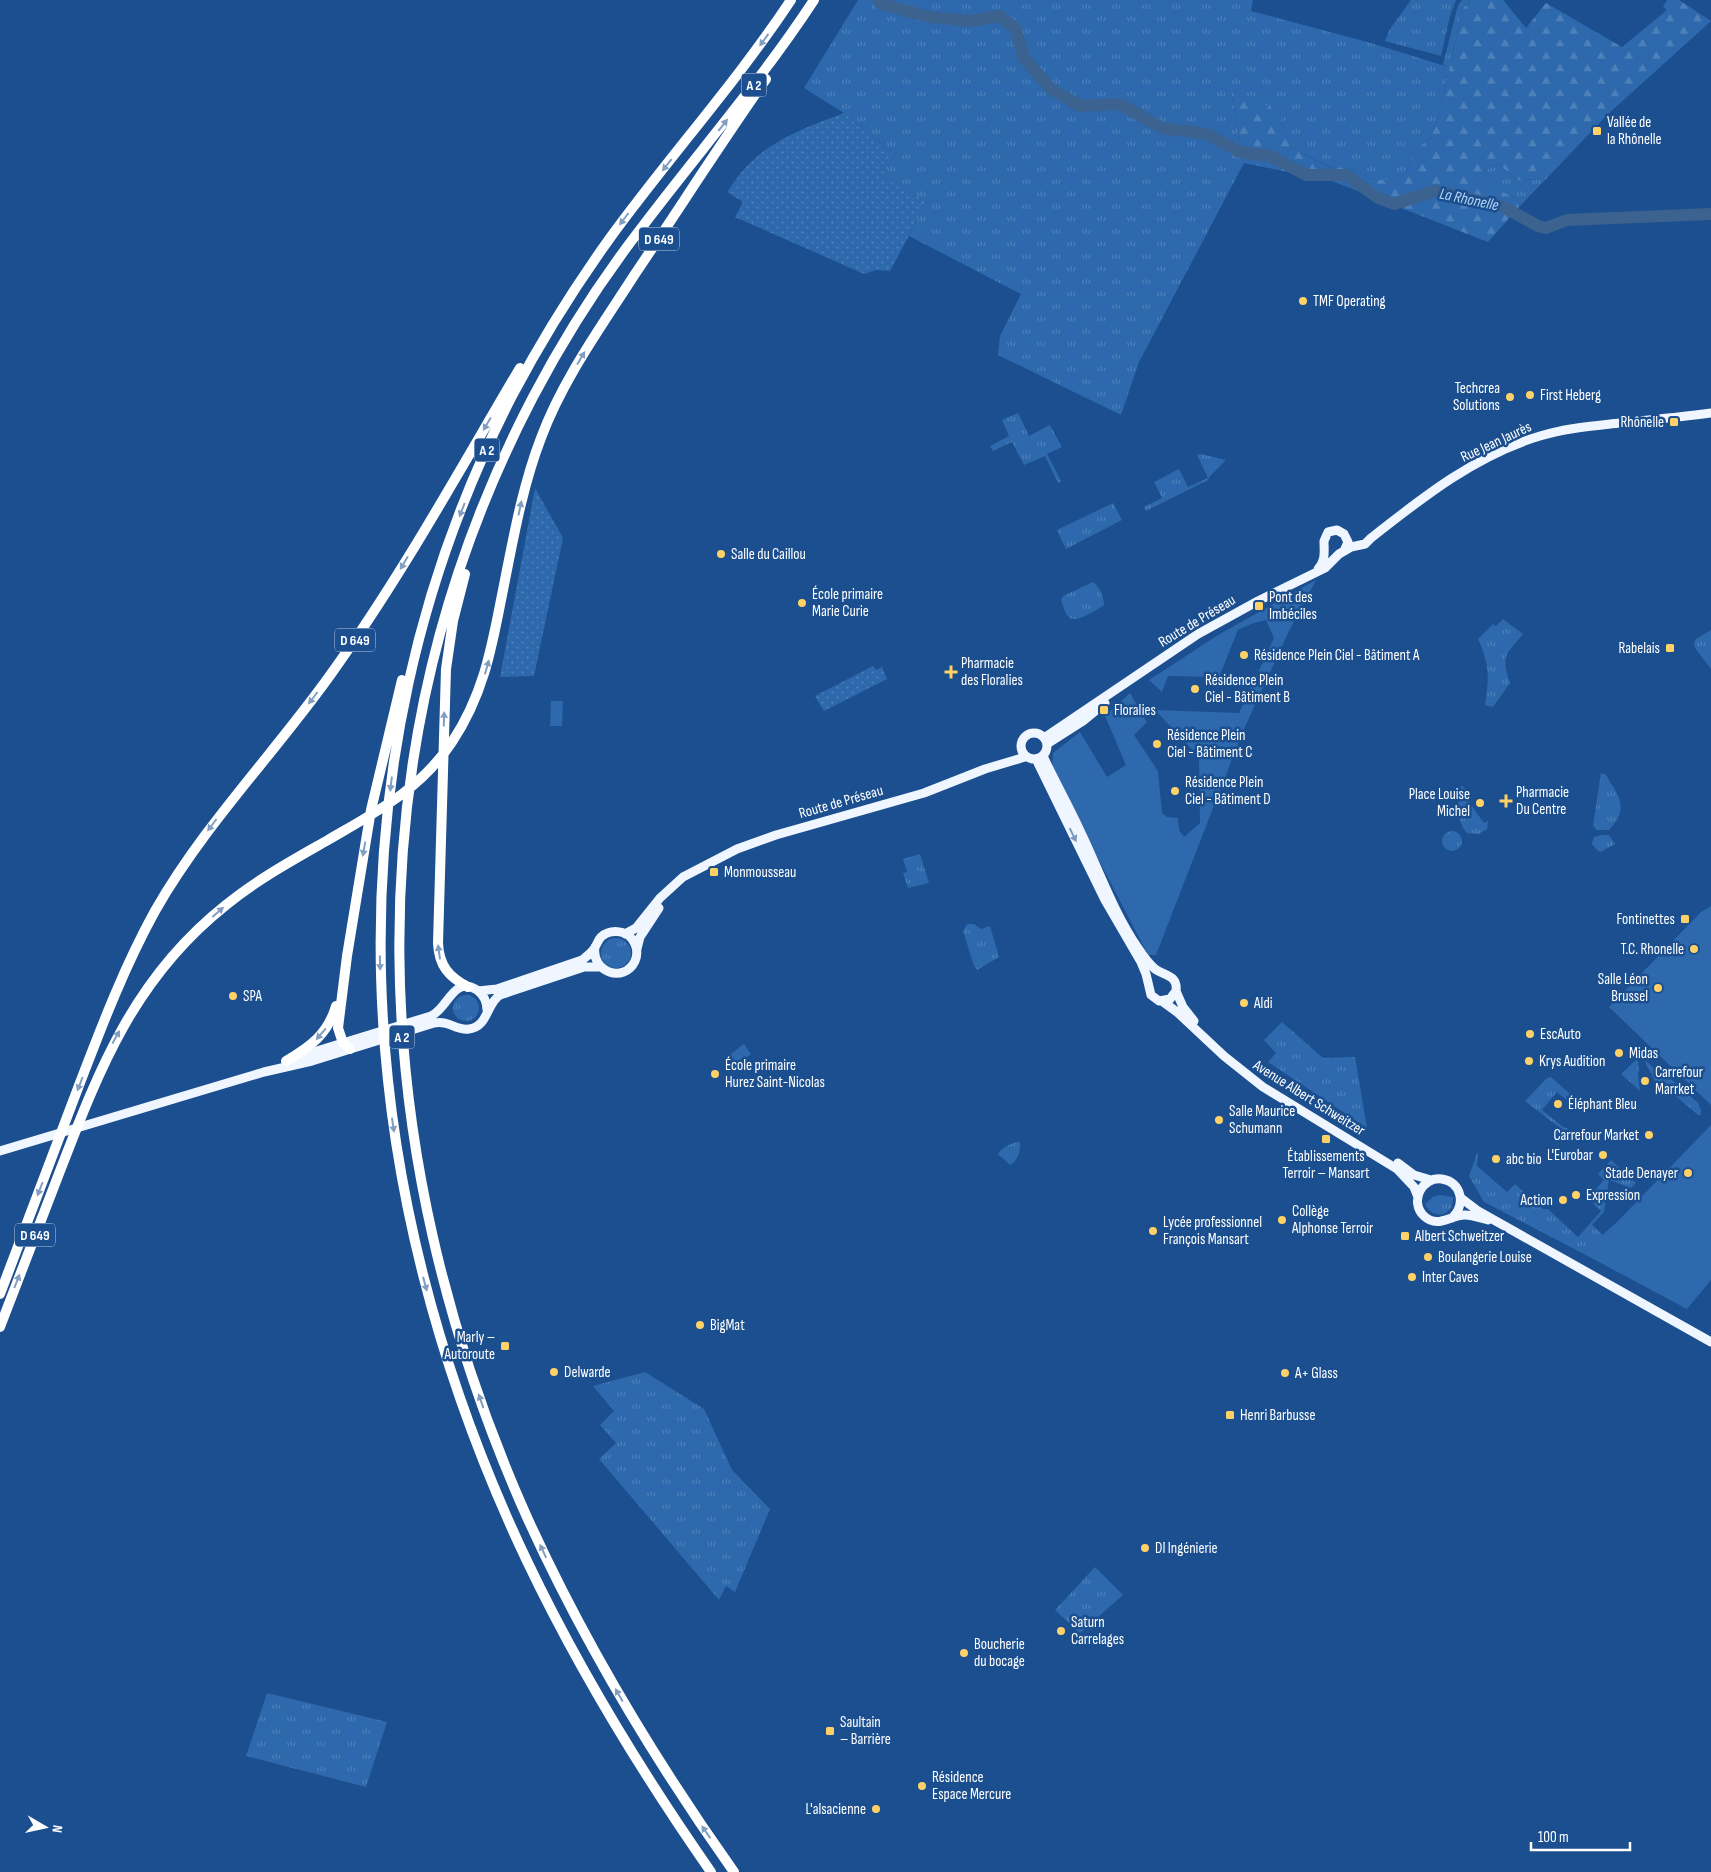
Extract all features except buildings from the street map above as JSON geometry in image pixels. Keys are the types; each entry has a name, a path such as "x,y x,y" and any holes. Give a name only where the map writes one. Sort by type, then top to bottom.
{"highway":[{"name":"A 2","path":"711,1872 655,1789 599,1699 558,1624 523,1554 487,1472 456,1388 430,1301 410,1224 396,1149 386,1072 380,969 380,908 385,833 396,745 411,671 431,599 455,527 486,452 512,397 562,310 608,241 740,73 792,0"},
{"name":"A 2","path":"734,1872 676,1787 617,1692 564,1594 526,1515 493,1435 462,1344 438,1260 419,1169 406,1078 399,993 399,909 405,823 416,744 436,648 461,566 491,486 533,398 572,329 616,263 757,81 813,2"},
{"name":"D 649","path":"0,1327 95,1081 116,1037 160,971 191,936 225,906 258,881 386,807 408,791 430,771 452,743 471,709 485,674 525,488 549,418 588,346 792,42 813,2"},
{"name":"D 649","path":"0,1294 101,1029 131,958 161,902 193,852 304,711 361,632 529,354 562,310"},
{"path":"473,989 455,979 446,971 440,961 438,948 444,700 453,621 491,486"},
{"path":"346,1046 338,1025 347,956 371,810 411,650 431,599"},
{"path":"286,1061 314,1043 330,1024 347,956"}],"main road":[{"name":"Rue Jean Jaurès","path":"1280,589 1325,568 1341,552 1365,544 1445,482 1490,457 1535,437 1589,427 1711,413"},
{"path":"1316,571 1323,562 1324,539 1329,532 1339,530 1344,533 1347,538 1347,545 1341,552 1331,553 1325,548"},
{"path":"1347,538 1359,540 1371,538"},
{"name":"Route de Préseau","path":"1045,741 1205,630 1280,589"},
{"path":"1036,733 1045,741 1047,749 1040,758 1029,759 1023,753 1021,741 1028,734 1036,733"},
{"name":"Route de Préseau","path":"626,934 636,928 656,903 678,881 737,849 764,838 924,793 1023,753"},
{"path":"1040,758 1119,915 1144,956 1162,974 1173,978 1176,984 1176,991 1170,999 1162,1001 1152,996 1141,962 1105,900 1040,758"},
{"name":"Route de Préseau","path":"637,949 640,937 662,904 706,866"},
{"path":"423,1023 437,1013 454,990 497,989 578,962 589,954 607,933 617,931 626,934 633,940 637,949 634,963 624,972 612,973 601,967 584,967 505,993 496,998 487,1010"},
{"path":"595,947 596,959 601,967"},
{"path":"1150,985 1154,977 1162,974"},
{"path":"264,1072 286,1061 361,1042 423,1023 440,1022 452,1024 463,1029 474,1028 485,1019 487,1010 486,999 473,989"},
{"name":"Avenue Albert Schweitzer","path":"1176,991 1184,1009 1201,1029 1254,1075 1284,1096 1391,1158 1414,1174 1431,1180"},
{"name":"Avenue Albert Schweitzer","path":"1162,1001 1177,1012 1224,1056 1263,1087 1394,1166 1411,1184 1418,1197"},
{"path":"445,1004 446,1014 452,1024"},
{"path":"0,1151 264,1072 307,1062 346,1046"},
{"path":"1500,1223 1468,1216 1452,1218 1442,1222 1428,1219 1419,1209 1418,1197 1423,1186 1431,1180 1439,1179 1450,1182 1457,1188 1461,1198 1474,1209 1500,1223 1711,1342"},
{"path":"1452,1218 1459,1210 1461,1198"}],"green space":[{"path":"858,0 1253,0 1251,11 1371,43 1445,66 1443,64 1458,5 1462,0 1471,0 1463,8 1439,115 1431,137 1414,152 1405,174 1389,181 1370,178 1347,167 1332,168 1291,148 1279,111 1231,92 1244,163 1139,362 1121,415 998,355 1000,336 1021,294 909,236 927,202 881,176 895,155 844,113 804,88"},
{"path":"1411,0 1456,0 1450,16 1441,56 1385,41 1390,29"},
{"path":"1471,0 1503,0 1526,28 1546,3 1622,47 1667,10 1663,7 1667,0 1679,0 1711,21 1607,115 1546,179 1518,180 1498,164 1486,170 1482,179 1483,184 1515,197 1519,207 1488,242 1332,181 1244,163 1231,91 1279,111 1291,148 1331,168 1347,167 1370,178 1389,181 1405,174 1414,152 1431,137 1439,115 1463,8"},
{"path":"844,113 895,155 882,176 927,202 890,271 876,270 864,274 735,217 743,202 727,192 743,170 767,149 792,134"},
{"path":"1498,164 1518,180 1546,179 1519,207 1515,197 1483,184 1482,179 1486,170"},
{"path":"1018,413 1029,436 1050,425 1062,447 1047,454 1061,481 1058,483 1045,456 1024,465 1012,442 993,451 990,446 1009,436 1002,420"},
{"path":"1201,454 1226,460 1208,480 1146,511 1144,507 1162,498 1154,482 1179,469 1188,487 1208,478 1197,455"},
{"path":"535,488 563,538 534,676 500,677"},
{"path":"1113,503 1122,520 1066,549 1057,530"},
{"path":"1316,580 1289,631 1243,731 1156,955 1148,955 1052,770 1053,753 1080,732 1107,777 1126,765 1105,716 1130,693 1147,722 1134,735 1158,771 1162,813 1167,817 1178,818 1179,830 1184,837 1200,823 1199,757 1155,710 1239,713 1274,638 1266,620 1251,624 1238,630 1219,677 1168,676 1162,692 1149,680 1218,635"},
{"path":"1093,582 1101,592 1104,605 1077,619 1068,617 1061,600 1063,596"},
{"path":"1503,619 1523,634 1506,656 1505,661 1510,683 1493,707 1485,705 1488,672 1478,639 1493,624 1496,626"},
{"path":"1711,630 1711,669 1695,648 1694,643 1696,639"},
{"path":"873,666 876,670 882,667 887,679 824,711 815,696"},
{"path":"551,701 563,701 562,726 550,726"},
{"path":"1601,773 1606,775 1615,790 1621,809 1609,830 1597,830 1593,826"},
{"path":"1463,786 1466,790 1463,794 1484,823 1488,821 1487,829 1479,834 1467,833 1459,817 1460,787"},
{"path":"1452,831 1459,834 1462,841 1459,848 1452,851 1445,848 1442,841 1445,834"},
{"path":"1609,835 1615,844 1601,852 1592,844 1594,837"},
{"path":"920,854 929,883 908,888 903,873 907,872 903,859"},
{"path":"1711,906 1711,1105 1609,1007 1701,912"},
{"path":"967,924 974,924 981,929 990,926 999,957 977,970 963,931"},
{"path":"616,938 627,942 631,953 627,964 616,968 605,964 601,953 605,942"},
{"path":"466,995 476,998 479,1008 476,1018 466,1021 456,1018 453,1008 456,998"},
{"path":"1282,1022 1323,1058 1355,1057 1367,1128 1268,1062 1276,1053 1264,1040"},
{"path":"744,1044 751,1054 732,1069 724,1059"},
{"path":"1637,1059 1639,1067 1640,1091 1621,1074"},
{"path":"1645,1060 1660,1074 1664,1073 1698,1103 1701,1115 1698,1115 1671,1092 1655,1087"},
{"path":"1551,1077 1586,1108 1582,1113 1557,1092 1542,1110 1563,1127 1569,1129 1565,1132 1525,1101 1547,1078"},
{"name":"Stade Denayer","path":"1711,1125 1711,1280 1687,1309 1582,1253 1617,1222"},
{"path":"1020,1142 1019,1152 1015,1161 1010,1165 998,1154 1006,1146"},
{"path":"1478,1151 1477,1166 1507,1192 1515,1184 1543,1209 1548,1209 1578,1237 1601,1211 1588,1198 1604,1180 1598,1174 1611,1160 1636,1183 1631,1188 1609,1180 1604,1212 1592,1225 1603,1235 1582,1253 1484,1202 1469,1176"},
{"path":"1440,1195 1453,1197 1452,1207 1446,1213 1436,1214 1431,1212 1425,1204 1433,1197"},
{"path":"645,1372 704,1409 732,1470 770,1509 735,1592 726,1586 719,1600 599,1459 616,1443 600,1425 614,1411 593,1386"},
{"path":"1095,1567 1123,1595 1080,1633 1055,1610"},
{"path":"267,1693 387,1722 366,1787 246,1756"}],"waterway":[{"name":"La Rhonelle","path":"878,0 881,4 930,17 971,21 1000,16 1016,29 1023,57 1051,89 1080,106 1119,104 1162,128 1207,134 1240,152 1270,156 1306,175 1346,175 1378,198 1394,204 1435,191 1502,206 1538,226 1546,228 1567,220 1711,214"}],"place":[{"name":"Vallée de la Rhônelle","path":"1597,131"},
{"name":"TMF Operating","path":"1303,301"},
{"name":"First Heberg","path":"1530,395"},
{"name":"Techcrea Solutions","path":"1510,397"},
{"name":"Rhônelle","path":"1674,422"},
{"name":"Salle du Caillou","path":"721,554"},
{"name":"École primaire Marie Curie","path":"802,603"},
{"name":"Pont des Imbéciles","path":"1259,606"},
{"name":"Rabelais","path":"1670,648"},
{"name":"Résidence Plein Ciel - Bâtiment A","path":"1244,655"},
{"name":"Pharmacie des Floralies","path":"951,672"},
{"name":"Résidence Plein Ciel - Bâtiment B","path":"1195,689"},
{"name":"Floralies","path":"1104,710"},
{"name":"Résidence Plein Ciel - Bâtiment C","path":"1157,744"},
{"name":"Résidence Plein Ciel - Bâtiment D","path":"1175,791"},
{"name":"Pharmacie Du Centre","path":"1506,801"},
{"name":"Place Louise Michel","path":"1480,803"},
{"name":"Monmousseau","path":"714,872"},
{"name":"Fontinettes","path":"1685,919"},
{"name":"T.C. Rhonelle","path":"1694,949"},
{"name":"Salle Léon Brussel","path":"1658,988"},
{"name":"SPA","path":"233,996"},
{"name":"Aldi","path":"1244,1003"},
{"name":"EscAuto","path":"1530,1034"},
{"name":"Midas","path":"1619,1053"},
{"name":"Krys Audition","path":"1529,1061"},
{"name":"École primaire Hurez Saint-Nicolas","path":"715,1074"},
{"name":"Carrefour Marrket","path":"1645,1081"},
{"name":"Éléphant Bleu","path":"1558,1104"},
{"name":"Salle Maurice Schumann","path":"1219,1120"},
{"name":"Carrefour Market","path":"1649,1135"},
{"name":"Établissements Terroir – Mansart","path":"1326,1139"},
{"name":"L'Eurobar","path":"1603,1155"},
{"name":"abc bio","path":"1496,1159"},
{"name":"Stade Denayer","path":"1688,1173"},
{"name":"Expression","path":"1576,1195"},
{"name":"Action","path":"1563,1200"},
{"name":"Collège Alphonse Terroir","path":"1282,1220"},
{"name":"Lycée professionnel François Mansart","path":"1153,1231"},
{"name":"Albert Schweitzer","path":"1405,1236"},
{"name":"Boulangerie Louise","path":"1428,1257"},
{"name":"Inter Caves","path":"1412,1277"},
{"name":"BigMat","path":"700,1325"},
{"name":"Marly – Autoroute","path":"505,1346"},
{"name":"Delwarde","path":"554,1372"},
{"name":"A+ Glass","path":"1285,1373"},
{"name":"Henri Barbusse","path":"1230,1415"},
{"name":"DI Ingénierie","path":"1145,1548"},
{"name":"Saturn Carrelages","path":"1061,1631"},
{"name":"Boucherie du bocage","path":"964,1653"},
{"name":"Saultain – Barrière","path":"830,1731"},
{"name":"Résidence Espace Mercure","path":"922,1786"},
{"name":"L'alsacienne","path":"876,1809"}]}
